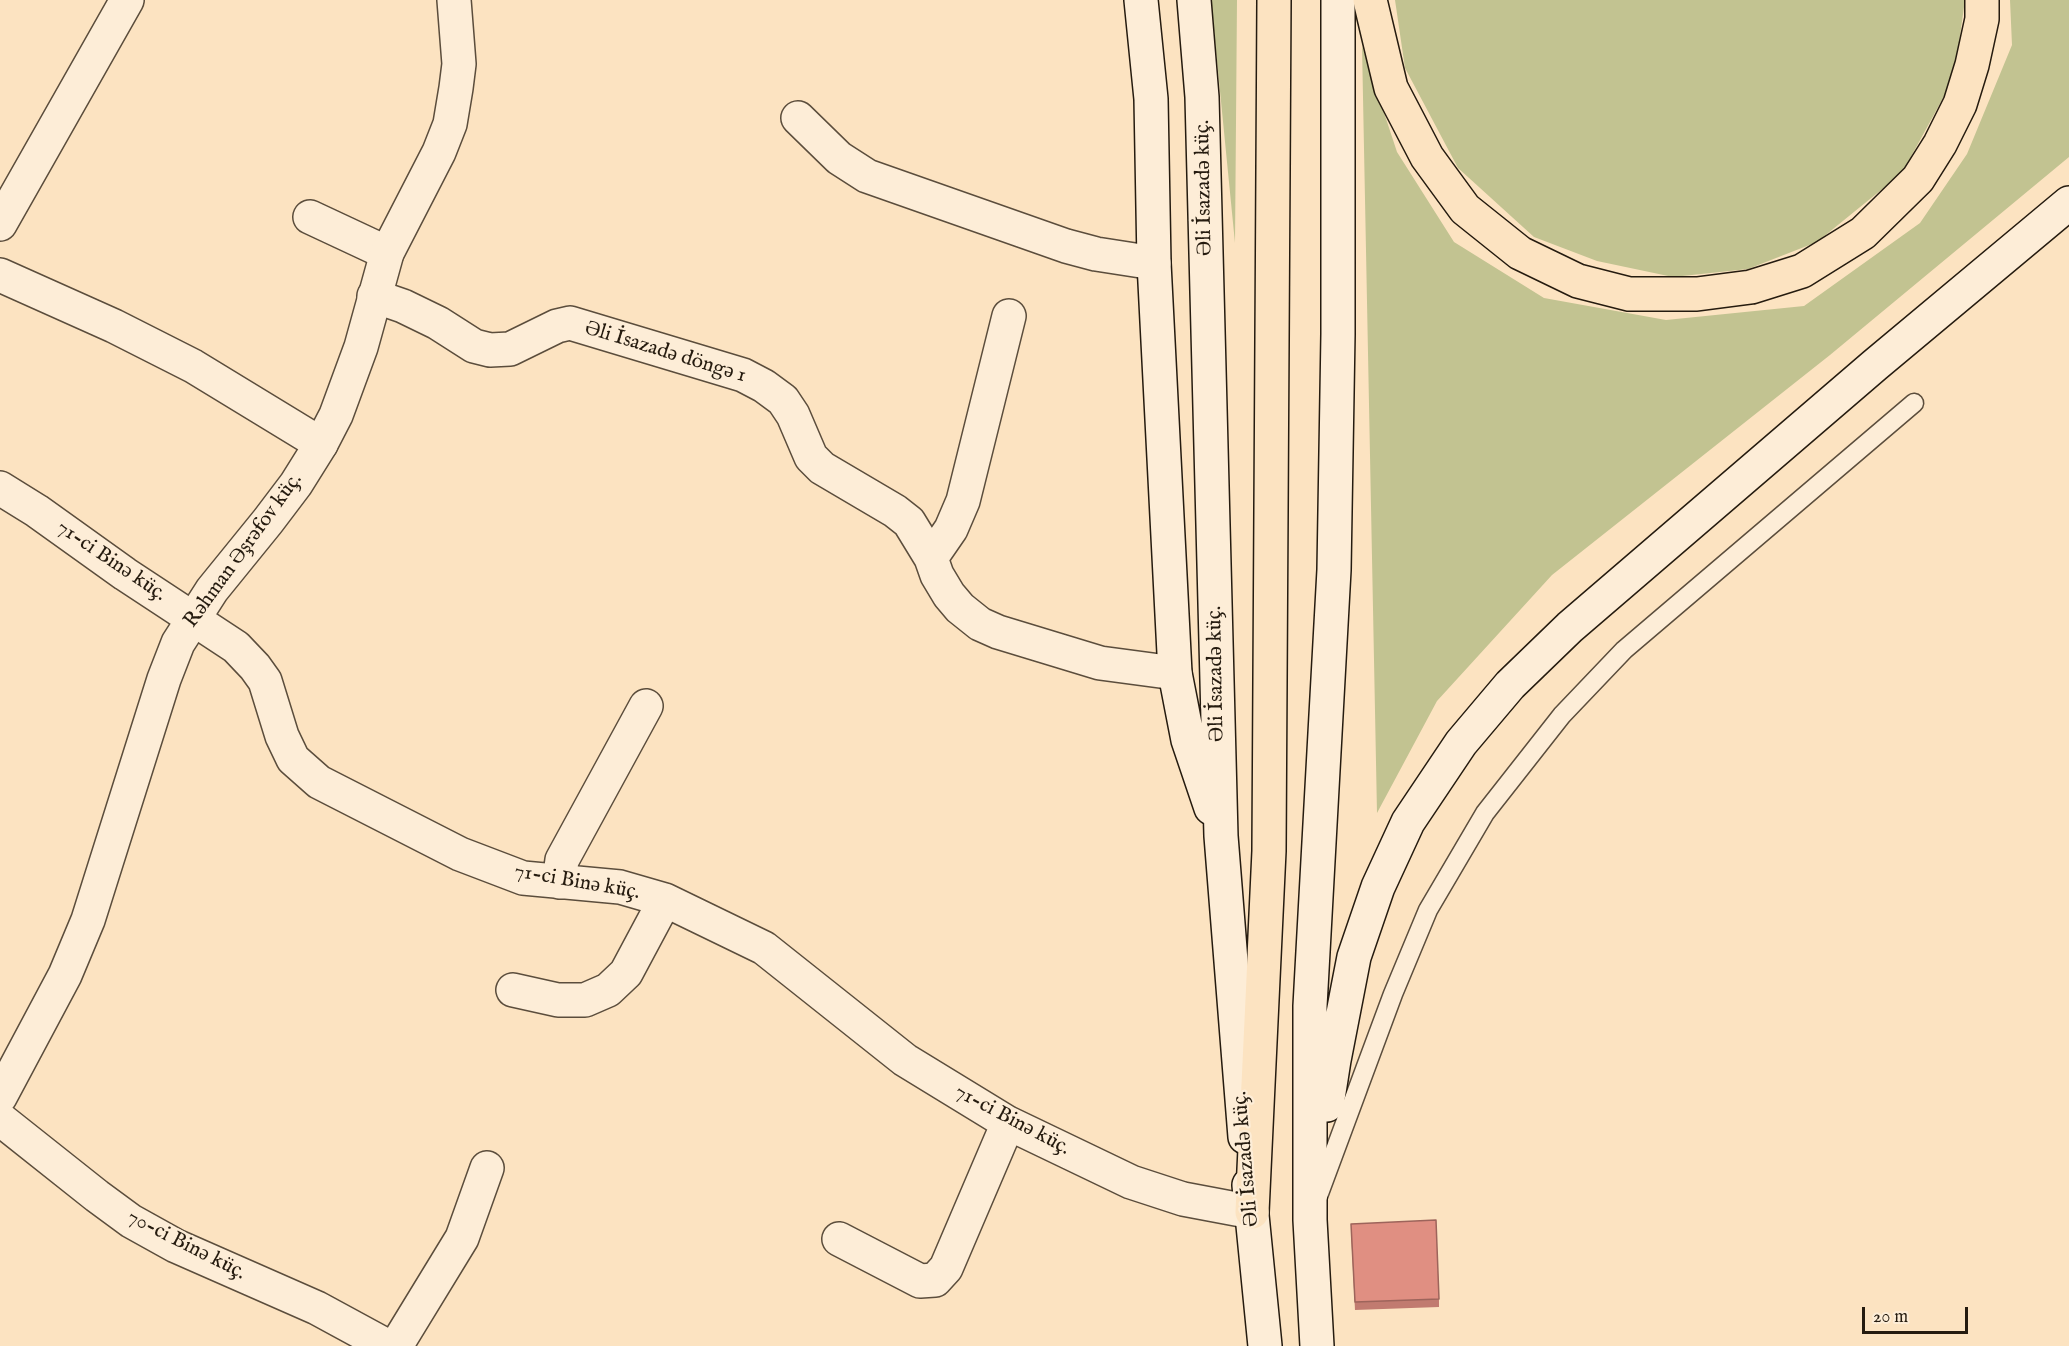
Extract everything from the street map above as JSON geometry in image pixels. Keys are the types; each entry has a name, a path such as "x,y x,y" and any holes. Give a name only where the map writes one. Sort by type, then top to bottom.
{"highway":[{"path":"1252,1212 1269,851 1274,0"},
{"path":"1370,0 1391,88 1427,157 1465,209 1520,253 1578,281 1629,294 1696,294 1751,287 1802,271 1863,233 1918,179 1941,144 1960,104 1972,65 1982,19 1982,0"}],"street":[{"path":"0,224 127,0"},
{"name":"Rəhman Əşrəfov küç.","path":"0,1097 65,975 88,920 164,680 178,643 212,590 296,484 336,415 350,379 387,253 439,152 450,124 459,64 454,0"},
{"path":"1141,0 1151,99 1154,263 1174,673 1188,740 1221,836"},
{"name":"Əli İsazadə küç.","path":"1194,0 1202,97 1221,836 1265,1346"},
{"path":"1317,1346 1310,1220 1310,1006 1334,570 1338,334 1338,0"},
{"path":"798,118 839,158 867,176 1066,246 1096,254 1154,263"},
{"path":"1310,1220 1334,1060 1354,957 1378,887 1408,822 1461,743 1510,685 1570,627 1875,365 2069,203"},
{"path":"310,217 387,253"},
{"path":"0,275 114,326 193,366 321,444"},
{"name":"Əli İsazadə döngə 1","path":"374,296 403,306 438,323 474,346 490,350 510,349 557,326 570,323 743,375 764,386 783,400 793,415 811,457 822,468 896,511 909,522 931,558 937,575 949,595 960,608 980,624 998,632 1100,663 1174,673"},
{"path":"931,558 951,529 963,501 1009,316"},
{"name":"71-ci Binə küç.","path":"0,488 236,647 265,681 282,736 293,759 319,782 356,803 460,854 523,878 620,887 665,900 764,948 905,1060 1008,1123 1131,1182 1183,1199 1252,1212"},
{"path":"559,882 562,860 646,706"},
{"path":"513,990 558,1000 585,1000 608,990 626,974 665,900"},
{"name":"70-ci Binə küç.","path":"0,1119 131,1221 176,1246 317,1308 387,1346"},
{"path":"839,1239 920,1281 935,1280 946,1268 1008,1123"},
{"path":"396,1346 462,1238 487,1168"}],"lane":[{"path":"1310,1220 1393,994 1428,910 1485,813 1562,715 1624,650 1914,403"}],"green space":[{"path":"1211,0 1237,0 1235,243"},
{"path":"1395,0 1965,0 1954,78 1902,173 1817,242 1748,269 1673,277 1597,261 1534,237 1458,168 1405,68"},
{"path":"2010,0 2069,0 2069,157 1830,355 1552,575 1437,701 1377,813 1362,46 1397,152 1454,242 1544,298 1666,320 1804,306 1920,223 1967,154 2012,45"}],"building":[{"path":"1436,1220 1439,1299 1355,1302 1351,1224"}]}
